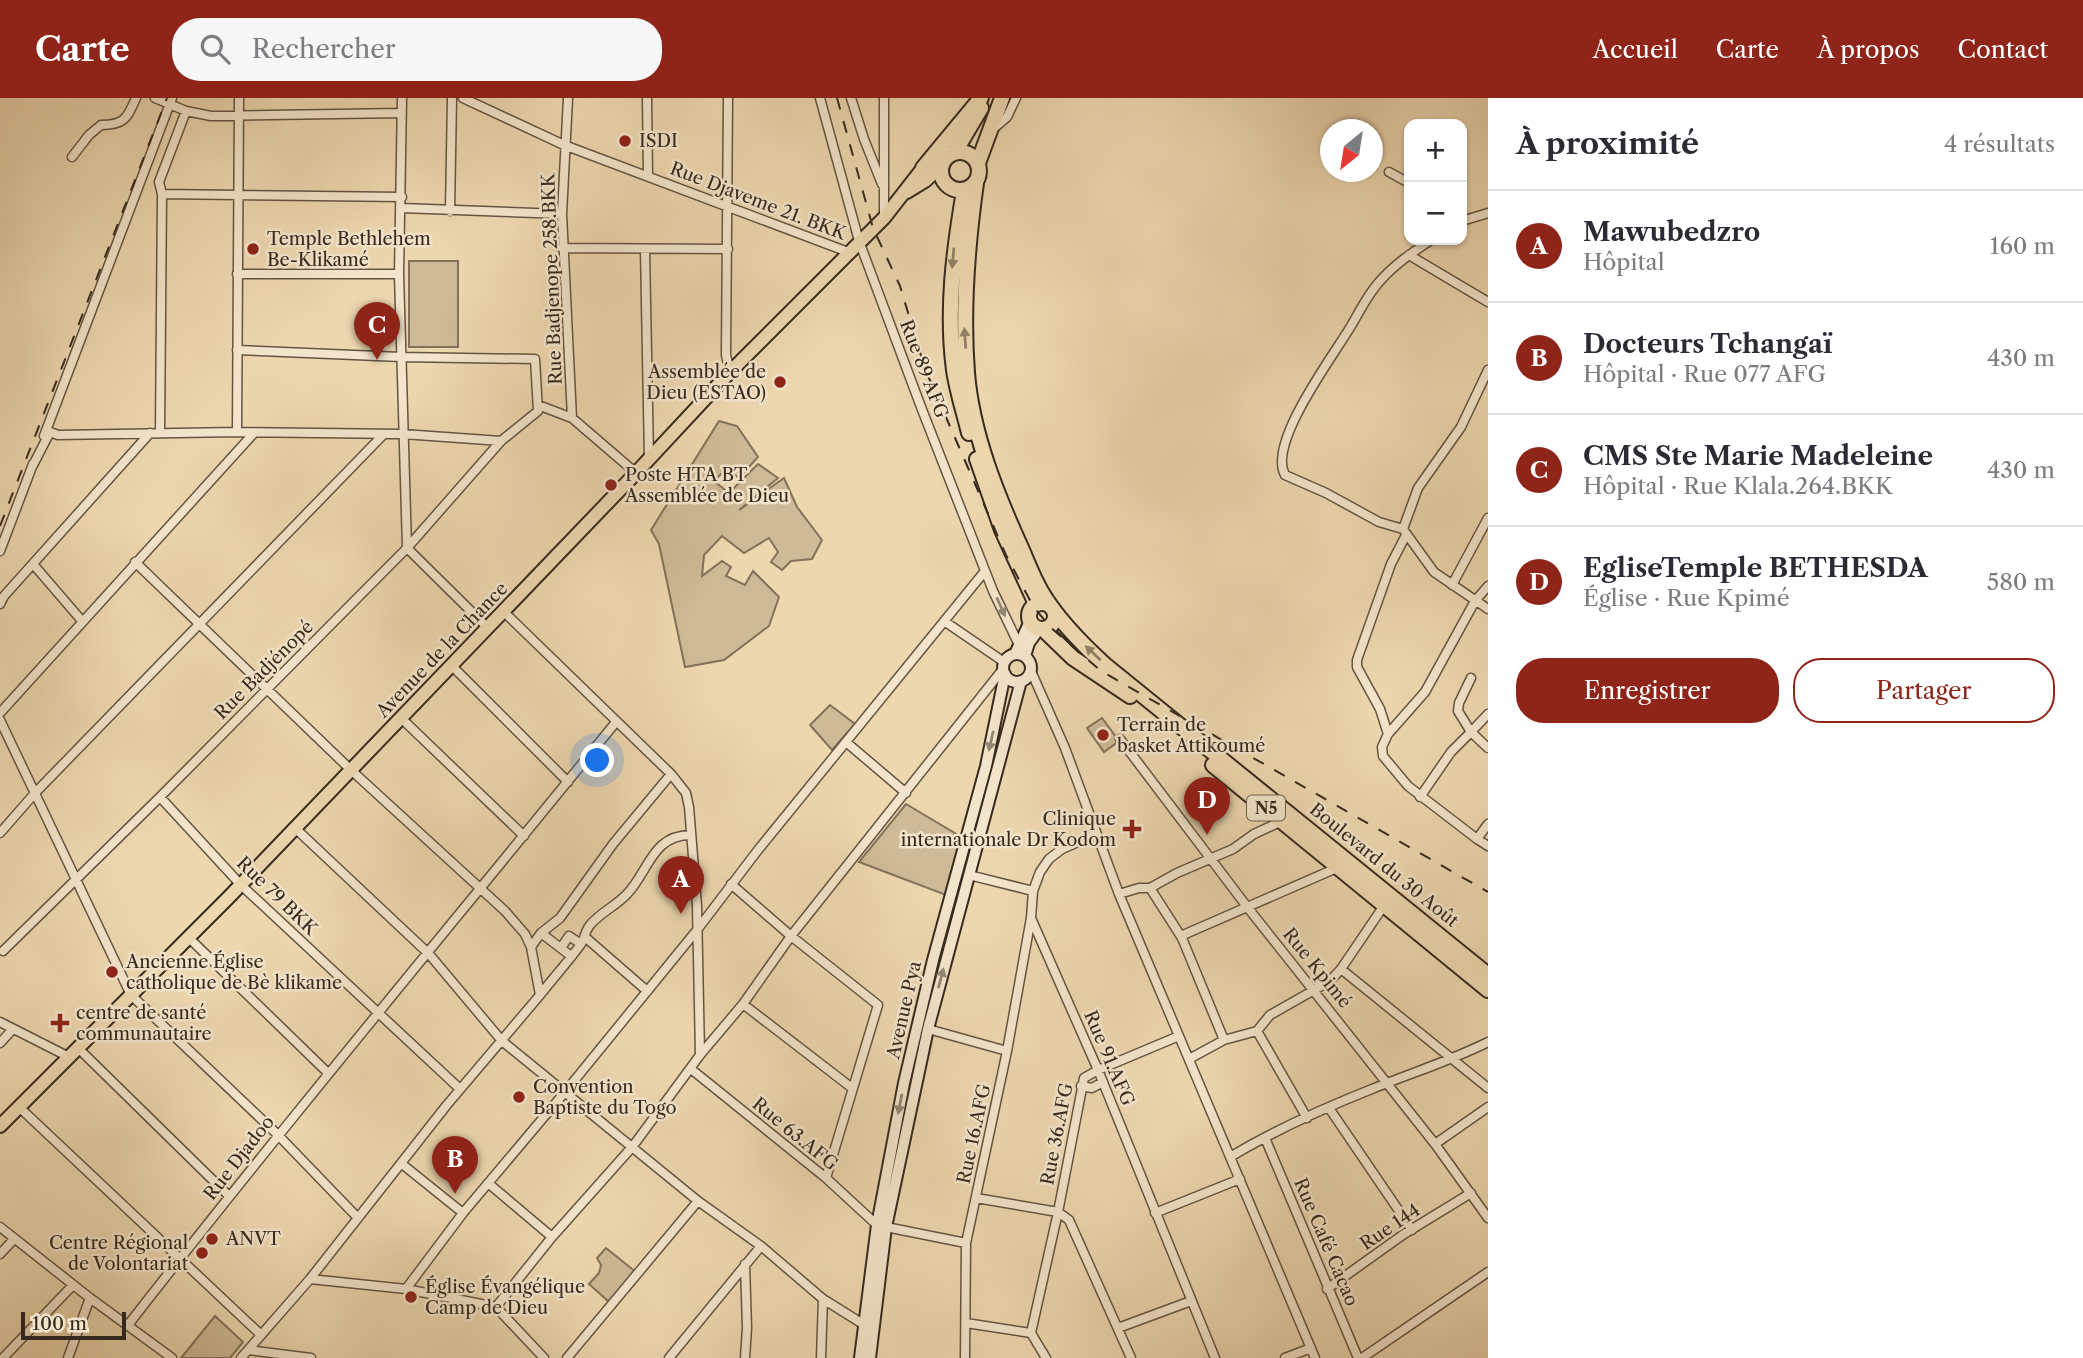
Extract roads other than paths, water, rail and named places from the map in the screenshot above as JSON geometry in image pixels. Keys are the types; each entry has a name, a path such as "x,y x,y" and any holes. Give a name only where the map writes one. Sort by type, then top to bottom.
{"highway":[{"path":"970,187 951,189 942,180 947,159 984,98"},
{"path":"923,168 984,98"},
{"path":"1002,98 978,163 979,177 970,187 954,250 951,296 954,372 983,478 1002,530 1035,604"},
{"path":"947,159 968,154 978,163"},
{"name":"Boulevard du 30 Août","path":"970,187 964,320 967,376 983,450 1010,523 1041,592 1086,647 1128,684 1488,975"},
{"path":"1045,603 1054,609 1054,621 1050,627 1037,626 1029,613 1035,604 1045,603"},
{"name":"Boulevard du 30 Août","path":"1037,626 1073,658 1129,696 1488,990"}],"main road":[{"name":"Avenue de la Chance","path":"903,193 910,192 925,181 947,159"},
{"path":"923,168 947,159"},
{"name":"Avenue de la Chance","path":"0,1126 189,938 504,612 730,372 884,218 923,168"},
{"path":"1019,651 1031,665 1025,677 1011,680 1004,668 1009,656 1019,651 1037,626"},
{"name":"Avenue Pya","path":"860,1358 868,1325 904,1083 933,960 986,766 1004,668"},
{"name":"Avenue Pya","path":"881,1226 928,1029 1025,677"},
{"name":"Avenue Pya","path":"868,1325 870,1358"}],"street":[{"path":"72,157 89,135 101,125 117,125 127,118 136,98"},
{"path":"155,98 170,101 186,111 211,117 401,113"},
{"path":"237,432 239,98"},
{"path":"401,98 398,274 407,548 488,628"},
{"path":"450,211 452,98"},
{"name":"Rue Djaveme 21. BKK","path":"463,98 484,102 564,145 848,252"},
{"name":"Rue Badjenope 258.BKK","path":"568,98 564,145 562,248 572,418"},
{"path":"647,98 648,176"},
{"path":"728,98 726,355 730,372"},
{"name":"Rue 89 AFG","path":"820,98 859,241 920,407 1019,651"},
{"path":"851,98 884,189"},
{"path":"884,98 884,218"},
{"path":"990,131 1007,117 1016,98"},
{"path":"0,551 170,101"},
{"path":"160,433 162,194 159,182 186,111"},
{"path":"1390,172 1407,182"},
{"path":"162,194 401,197"},
{"path":"401,208 562,214"},
{"path":"1467,219 1488,213"},
{"path":"1424,245 1378,282 1328,359 1291,425 1282,460 1285,475 1404,532 1434,572 1488,608"},
{"path":"562,248 728,249"},
{"path":"645,250 649,459"},
{"path":"1409,255 1488,302"},
{"path":"237,274 398,274"},
{"path":"237,350 535,359 538,405 572,418 636,473"},
{"path":"1388,734 1380,709 1357,667 1357,660 1418,488 1461,426 1485,383 1488,370"},
{"name":"Rue Badjénopé","path":"3,951 407,548 501,441 538,411 538,405"},
{"path":"0,604 4,596 150,433"},
{"path":"0,713 254,433"},
{"path":"32,467 54,434 403,434 501,441"},
{"path":"0,833 35,793 383,435"},
{"path":"1452,585 1488,518"},
{"path":"135,562 525,933 531,947 540,995"},
{"path":"33,564 82,621"},
{"path":"406,1289 463,1213 565,1092 985,571"},
{"path":"1488,586 1475,601 1425,692 1388,734 1382,747 1383,756 1420,797 1488,846"},
{"path":"504,612 671,774 686,793 691,835 700,1055"},
{"path":"496,1307 552,1237 632,1146 700,1055 743,1004 791,936 1004,668 944,621"},
{"path":"452,666 568,782"},
{"path":"1025,677 1037,684 1065,748 1119,894 1315,1358"},
{"path":"1471,678 1458,711 1471,732 1488,748"},
{"path":"1420,797 1451,751 1488,714"},
{"path":"401,718 524,836"},
{"path":"0,720 131,995 278,1135 358,1218"},
{"name":"Rue Djadoo","path":"128,1325 328,1073 429,954 616,722"},
{"name":"Rue Kpimé","path":"1120,738 1248,908 1435,1144 1488,1218"},
{"path":"846,742 906,793"},
{"path":"531,947 541,933 560,918 613,844 671,774"},
{"name":"Rue 79 BKK","path":"160,797 240,884 460,1089"},
{"path":"1119,894 1150,888 1233,849 1254,834 1282,821"},
{"path":"1478,839 1488,824"},
{"path":"295,828 429,954 502,1041 698,1201 761,1246 823,1299 868,1325"},
{"path":"969,875 1033,891 1040,872 1049,859 1062,849 1096,834"},
{"path":"241,1358 310,1279 460,1089 540,995 583,941 587,928 629,893 664,843 672,837 691,835"},
{"path":"1182,938 1183,935 1339,867"},
{"path":"731,884 878,1005 826,1178"},
{"path":"1150,888 1182,938 1224,1040"},
{"name":"Rue 16.AFG","path":"965,1358 966,1243 1007,1051 1031,918 1033,891"},
{"path":"1189,1059 1224,1040 1257,1031 1270,1015 1330,981 1385,904"},
{"name":"Rue 91.AFG","path":"1031,918 1103,1082 1214,1358"},
{"path":"541,933 571,956"},
{"path":"561,948 569,936 583,941 646,990"},
{"path":"189,938 328,1073"},
{"path":"1341,969 1488,1088"},
{"path":"743,1004 852,1088"},
{"path":"0,1022 74,1053 229,1196"},
{"path":"0,1043 13,1029"},
{"path":"928,1029 1007,1051"},
{"path":"1257,1031 1307,1118"},
{"path":"1098,1070 1179,1036"},
{"path":"1230,1157 1329,1108 1451,1060 1488,1042"},
{"name":"Rue 63.AFG","path":"691,1069 881,1226"},
{"name":"Rue 36.AFG","path":"1031,1333 1058,1212 1081,1086 1087,1074 1098,1070"},
{"path":"1081,1086 1092,1088 1103,1082"},
{"path":"19,1107 260,1334"},
{"path":"1329,1108 1412,1230"},
{"path":"1435,1144 1486,1112"},
{"name":"Rue Café Cacao","path":"1265,1138 1327,1289 1360,1358"},
{"path":"402,1164 463,1213"},
{"path":"1155,1213 1240,1179"},
{"path":"488,1183 552,1237"},
{"name":"Rue 144","path":"1327,1289 1471,1193"},
{"path":"976,1198 1058,1212 1069,1220 1130,1358"},
{"path":"567,1358 698,1201"},
{"path":"881,1226 966,1243"},
{"path":"0,1227 172,1358"},
{"path":"0,1254 14,1239"},
{"path":"669,1358 761,1246"},
{"path":"745,1264 745,1358"},
{"path":"1360,1358 1488,1272"},
{"path":"310,1279 406,1289 496,1307 544,1358"},
{"path":"3,1358 74,1285"},
{"path":"68,1358 90,1298"},
{"path":"821,1358 823,1299"},
{"path":"1118,1328 1191,1301"},
{"path":"966,1323 1031,1333 1046,1358"},
{"path":"1285,1358 1311,1348"},
{"path":"248,1350 311,1358"}],"railway":[{"path":"0,526 167,98"},
{"path":"837,98 873,228 900,286 925,369 1006,555 1033,606 1050,627 1101,671 1488,892"}],"place":[{"name":"ISDI","path":"625,141"},
{"name":"Temple Bethlehem Be-Klikamé","path":"253,249"},
{"name":"CMS Ste Marie Madeleine","path":"377,360"},
{"name":"Assemblée de Dieu (ESTAO)","path":"780,382"},
{"name":"Poste HTA BT Assemblée de Dieu","path":"611,485"},
{"name":"Terrain de basket Attikoumé","path":"1103,735"},
{"name":"Clinique internationale Dr Kodom","path":"1132,829"},
{"name":"EgliseTemple BETHESDA","path":"1207,835"},
{"name":"Mawubedzro","path":"681,914"},
{"name":"Ancienne Église catholique de Bè klikame","path":"112,972"},
{"name":"centre de santé communautaire","path":"60,1023"},
{"name":"Convention Baptiste du Togo","path":"519,1097"},
{"name":"Docteurs Tchangaï","path":"455,1194"},
{"name":"ANVT","path":"212,1239"},
{"name":"Centre Régional de Volontariat","path":"202,1253"},
{"name":"Église Évangélique Camp de Dieu","path":"411,1297"}]}
